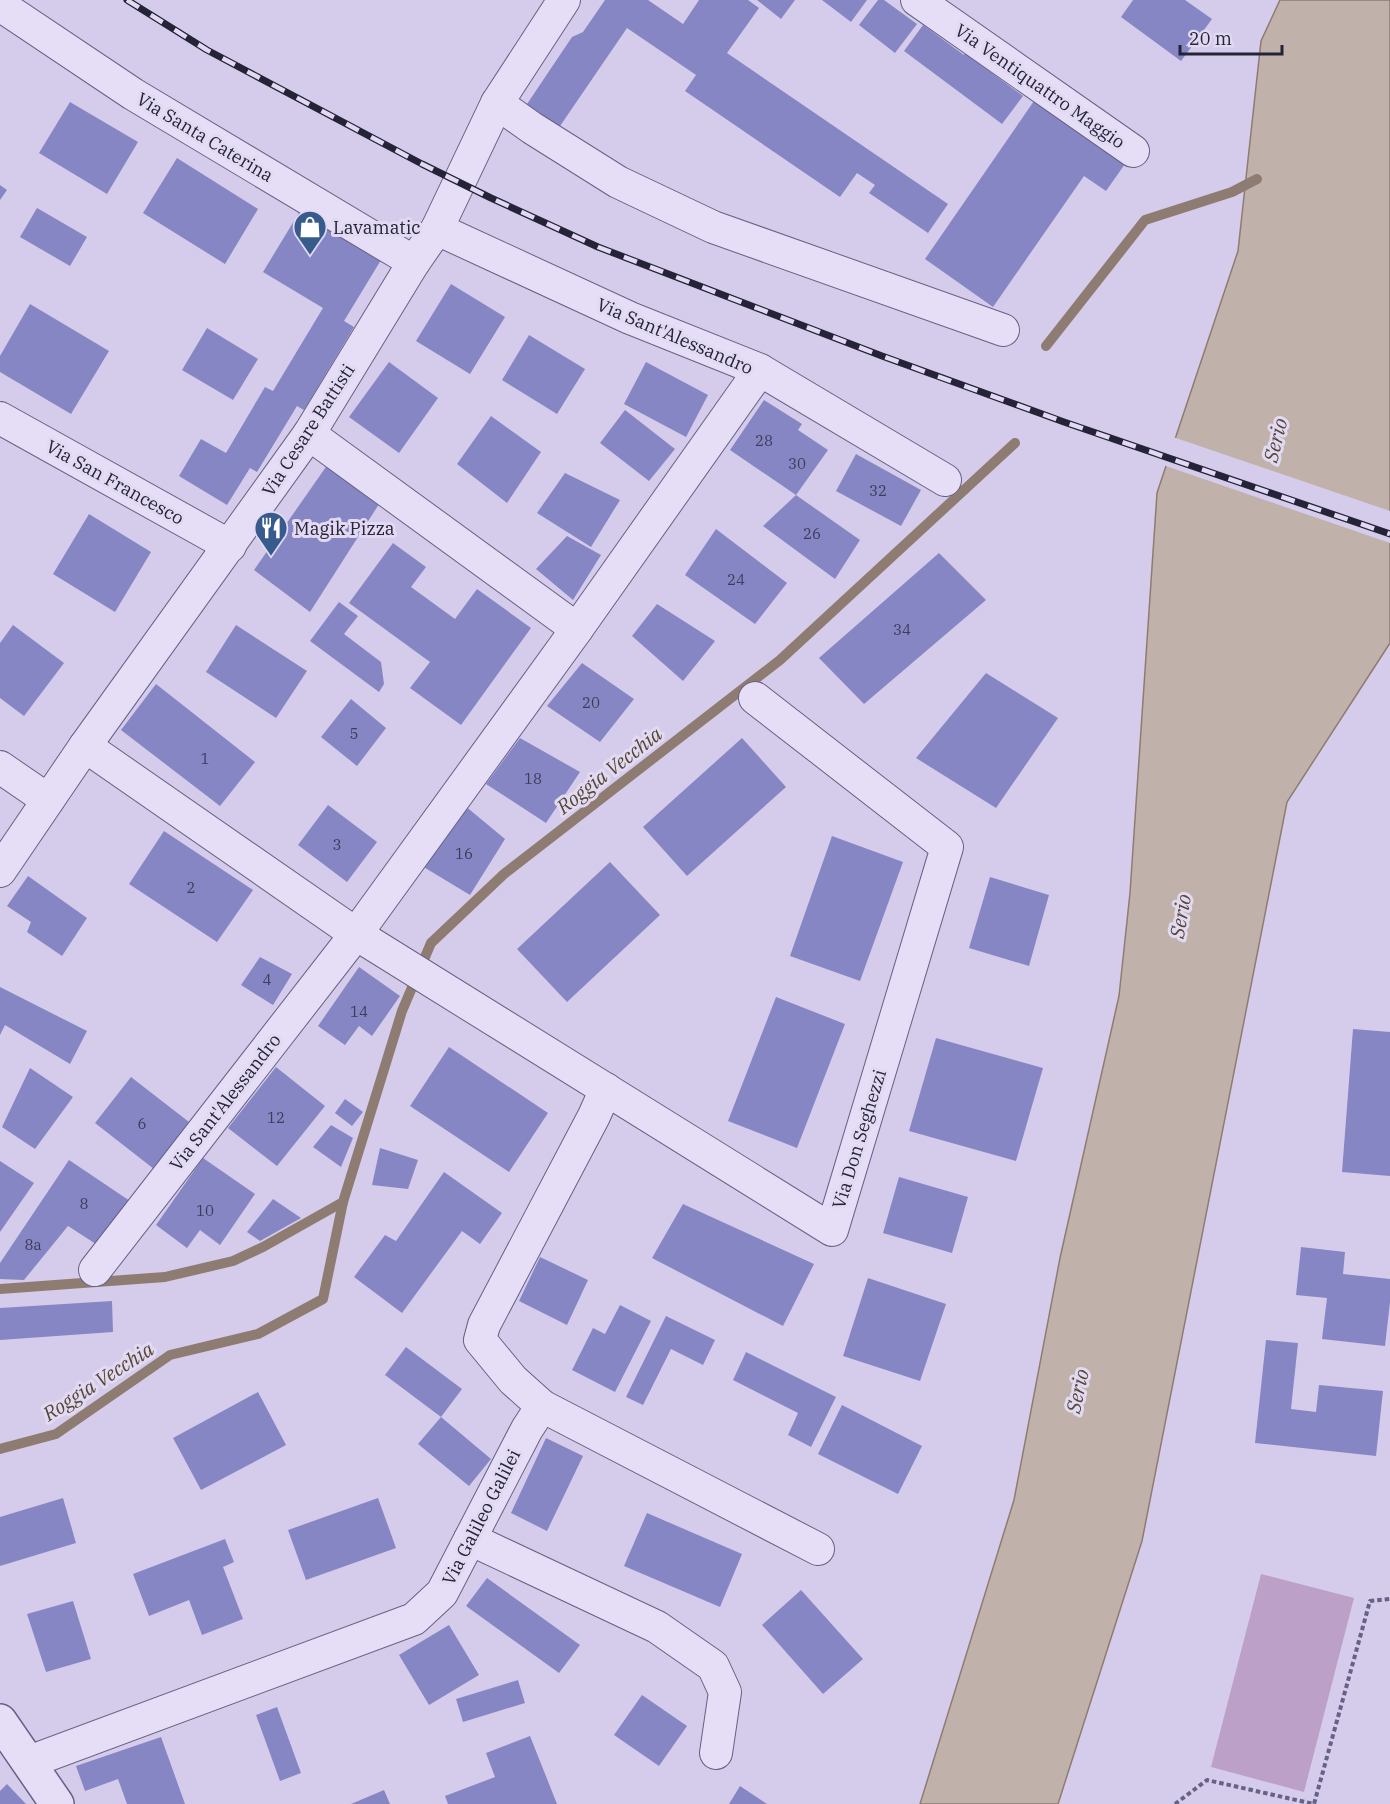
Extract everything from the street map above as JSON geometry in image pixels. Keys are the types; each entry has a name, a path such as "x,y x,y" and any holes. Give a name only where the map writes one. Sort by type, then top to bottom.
{"street":[{"name":"Via Cesare Battisti","path":"0,871 84,746 309,434 414,262 437,229 497,103 564,0"},
{"name":"Via Ventiquattro Maggio","path":"917,0 1133,151"},
{"name":"Via Santa Caterina","path":"0,5 133,94 414,262"},
{"path":"497,103 618,182 713,227 1003,330"},
{"name":"Via Sant'Alessandro","path":"95,1269 356,934 577,629 760,370 630,318 437,229"},
{"path":"760,370 945,480"},
{"name":"Via San Francesco","path":"0,418 230,546"},
{"path":"309,434 577,629"},
{"name":"Via Don Seghezzi","path":"356,934 832,1230 947,847 755,698"},
{"path":"84,746 356,934"},
{"path":"0,767 48,800"},
{"path":"606,1089 484,1325 480,1340 513,1380 542,1406 818,1549"},
{"name":"Via Galileo Galilei","path":"29,1762 414,1619 442,1593 527,1429 542,1406"},
{"path":"470,1539 657,1627 713,1666 725,1692 716,1753"},
{"path":"0,1721 57,1804"}],"path":[{"path":"1175,1804 1206,1780 1314,1804 1370,1601 1390,1599"}],"shaded area":[{"path":"1261,1574 1354,1598 1304,1792 1211,1767"}],"water":[{"name":"Serio","path":"1280,0 1390,0 1390,643 1287,802 1142,1541 1058,1804 920,1804 1014,1500 1060,1258 1119,996 1130,893 1157,493 1238,251 1261,41"}],"pier":[{"path":"1173,437 1390,511 1390,543 1163,465"}],"building":[{"path":"605,0 648,0 683,24 699,0 748,0 759,8 727,53 948,204 928,233 869,193 875,185 857,173 840,197 685,91 696,75 627,28 558,129 525,107 572,37 583,32"},
{"path":"757,0 795,0 781,19"},
{"path":"822,0 867,0 851,22"},
{"path":"878,0 884,0 917,24 895,53 859,25"},
{"path":"1133,0 1185,0 1212,19 1181,61 1121,17"},
{"path":"923,25 1023,96 1002,124 904,51"},
{"path":"1034,101 1125,164 1106,191 1084,176 993,307 925,259"},
{"path":"70,102 138,142 107,194 39,153"},
{"path":"177,158 258,209 225,264 143,213"},
{"path":"0,185 7,190 0,200"},
{"path":"37,208 87,237 70,266 20,237"},
{"path":"300,211 381,260 344,321 354,327 304,410 297,406 257,472 250,468 227,505 179,476 201,439 226,453 265,387 273,391 323,308 263,272"},
{"path":"451,284 505,317 470,374 416,341"},
{"path":"30,304 109,351 71,414 0,372 0,356"},
{"path":"207,328 258,359 233,400 182,370"},
{"path":"529,335 585,369 557,414 502,380"},
{"path":"389,362 438,398 399,453 349,417"},
{"path":"646,362 708,395 686,437 624,404"},
{"path":"764,400 802,424 798,430 828,450 796,495 730,450"},
{"path":"625,410 675,449 649,481 600,443"},
{"path":"491,416 541,452 507,503 457,464"},
{"path":"856,454 921,490 901,526 836,491"},
{"path":"328,464 381,501 310,612 254,570"},
{"path":"565,473 620,500 591,547 537,513"},
{"path":"796,495 860,540 835,579 763,526"},
{"path":"89,514 151,552 115,612 53,574"},
{"path":"716,529 787,583 755,624 685,575"},
{"path":"567,536 601,555 573,600 536,569"},
{"path":"393,543 426,567 411,587 455,619 477,589 531,628 461,725 410,688 430,662 349,603"},
{"path":"939,553 986,600 864,704 819,658"},
{"path":"339,602 358,616 344,634 381,662 384,684 379,692 310,641"},
{"path":"657,604 715,641 683,681 632,636"},
{"path":"13,625 64,663 24,716 0,698 0,643"},
{"path":"236,625 307,671 276,718 206,672"},
{"path":"582,663 634,699 600,742 547,706"},
{"path":"986,673 1058,718 996,808 916,758"},
{"path":"156,684 255,762 220,806 121,730"},
{"path":"351,699 386,728 357,766 321,737"},
{"path":"520,738 580,772 546,823 486,784"},
{"path":"742,738 786,787 687,876 643,827"},
{"path":"328,805 377,842 347,882 298,845"},
{"path":"464,805 505,839 470,895 422,866"},
{"path":"164,831 253,890 217,942 129,884"},
{"path":"832,836 903,862 860,981 790,956"},
{"path":"610,862 660,915 567,1002 517,949"},
{"path":"28,876 87,918 62,956 27,932 31,922 7,906"},
{"path":"990,877 1049,895 1029,966 969,948"},
{"path":"260,957 292,974 273,1005 241,985"},
{"path":"359,967 400,996 372,1036 359,1026 345,1045 318,1026"},
{"path":"0,987 87,1031 70,1064 5,1025 0,1035"},
{"path":"776,997 845,1024 797,1148 728,1121"},
{"path":"1353,1029 1390,1032 1390,1176 1342,1172"},
{"path":"936,1038 1043,1068 1016,1161 909,1131"},
{"path":"449,1047 548,1113 509,1172 410,1106"},
{"path":"276,1067 325,1106 277,1166 228,1128"},
{"path":"30,1068 73,1097 35,1149 2,1127"},
{"path":"131,1077 189,1122 154,1169 95,1123"},
{"path":"345,1099 363,1112 352,1126 335,1113"},
{"path":"331,1125 353,1138 341,1167 313,1147"},
{"path":"380,1148 418,1160 408,1189 372,1185"},
{"path":"203,1158 255,1194 220,1245 200,1230 187,1248 156,1225"},
{"path":"69,1160 130,1201 99,1246 68,1226 24,1280 0,1279 0,1263"},
{"path":"0,1161 34,1183 0,1232"},
{"path":"444,1172 502,1213 480,1244 462,1231 402,1313 354,1277 385,1235 396,1241"},
{"path":"899,1177 968,1197 952,1253 883,1233"},
{"path":"273,1199 301,1218 260,1241 247,1232"},
{"path":"683,1204 814,1264 783,1326 652,1258"},
{"path":"1301,1247 1345,1252 1343,1274 1390,1279 1385,1346 1322,1339 1327,1298 1296,1295"},
{"path":"540,1257 588,1280 567,1325 519,1301"},
{"path":"868,1278 946,1304 920,1381 843,1356"},
{"path":"112,1301 113,1332 0,1340 0,1308"},
{"path":"620,1305 651,1321 615,1392 572,1370 593,1328 605,1334"},
{"path":"666,1316 715,1340 703,1365 671,1349 643,1405 626,1397"},
{"path":"1266,1340 1298,1343 1291,1409 1316,1412 1319,1385 1383,1391 1376,1456 1255,1443"},
{"path":"406,1347 462,1389 441,1417 385,1375"},
{"path":"746,1352 836,1397 811,1447 788,1435 798,1413 733,1380"},
{"path":"258,1392 286,1445 201,1490 173,1438"},
{"path":"842,1405 922,1446 898,1494 818,1454"},
{"path":"441,1417 491,1459 469,1486 418,1444"},
{"path":"546,1438 583,1456 547,1531 511,1513"},
{"path":"63,1498 76,1543 0,1566 0,1517"},
{"path":"378,1498 396,1548 306,1580 288,1530"},
{"path":"647,1513 742,1554 720,1607 624,1566"},
{"path":"225,1539 234,1562 223,1567 243,1619 202,1635 189,1600 149,1616 133,1574"},
{"path":"487,1578 580,1645 559,1673 466,1606"},
{"path":"801,1590 863,1659 823,1694 762,1625"},
{"path":"73,1601 91,1659 46,1672 27,1614"},
{"path":"449,1625 479,1675 429,1705 399,1655"},
{"path":"518,1680 525,1703 463,1722 456,1699"},
{"path":"642,1695 687,1726 659,1766 614,1735"},
{"path":"277,1707 301,1773 280,1781 256,1715"},
{"path":"530,1736 557,1804 448,1804 445,1796 495,1777 486,1753"},
{"path":"161,1737 185,1804 127,1804 118,1779 85,1791 76,1766"},
{"path":"7,1784 26,1804 0,1804 0,1791"},
{"path":"740,1786 767,1804 729,1804"},
{"path":"384,1790 390,1804 351,1804"}],"waterway":[{"path":"1046,346 1145,220 1232,192 1257,179"},
{"name":"Roggia Vecchia","path":"0,1289 165,1277 233,1261 263,1247 343,1202 402,1011 431,943 504,874 780,660 1015,443"},
{"name":"Roggia Vecchia","path":"0,1449 56,1434 170,1355 258,1334 323,1299 343,1202"}],"railway":[{"path":"127,0 207,50 422,164 598,247 882,356 1064,422 1390,534"}],"place":[{"name":"Lavamatic","path":"310,256"},
{"name":"Magik Pizza","path":"271,557"}]}
